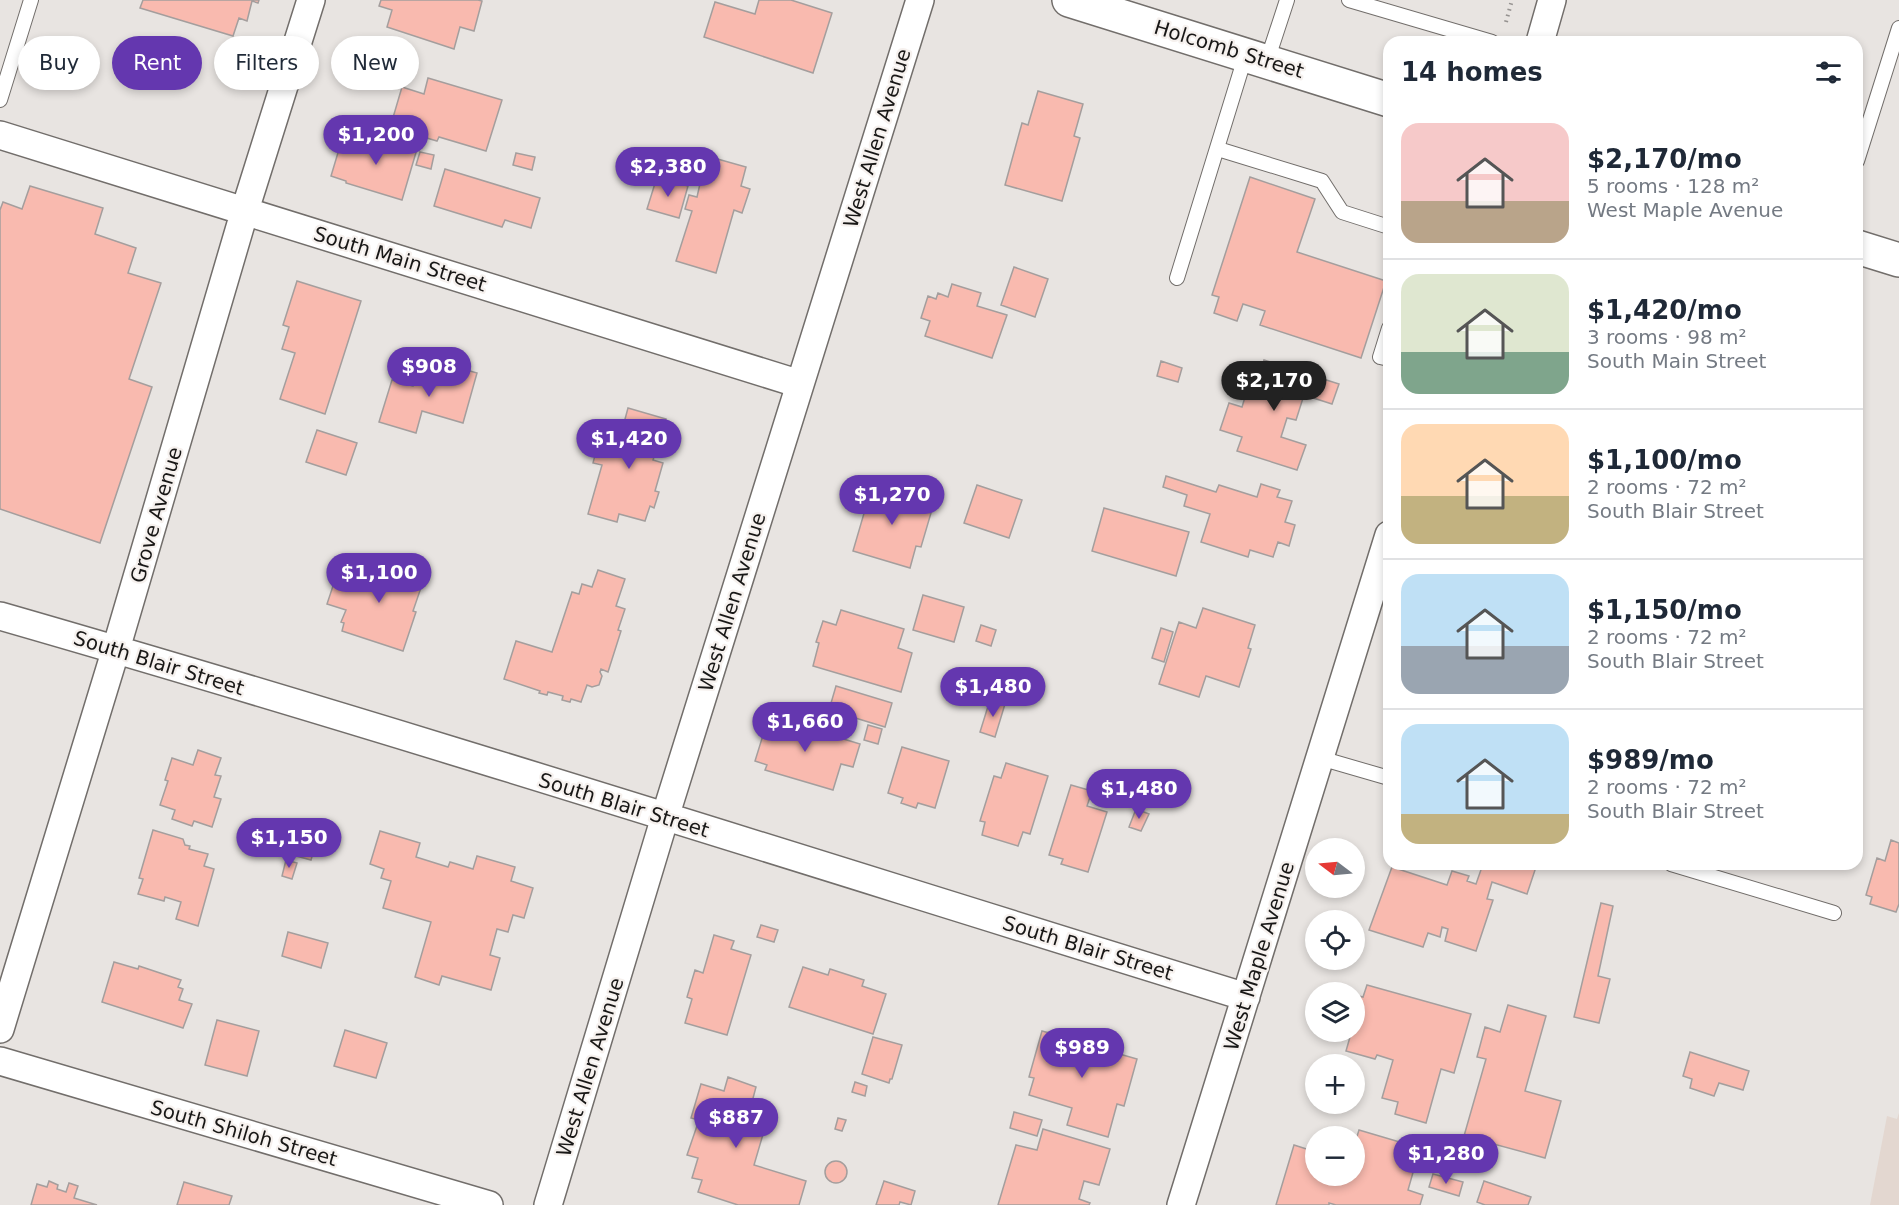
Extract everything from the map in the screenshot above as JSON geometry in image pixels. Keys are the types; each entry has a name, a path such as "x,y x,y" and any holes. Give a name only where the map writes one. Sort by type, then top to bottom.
{"street":[{"name":"Grove Avenue","path":"0,1029 310,0"},
{"name":"West Allen Avenue","path":"548,1205 665,817 920,0"},
{"name":"Holcomb Street","path":"1069,0 1383,98"},
{"path":"1542,36 1552,0"},
{"name":"South Main Street","path":"0,135 800,384"},
{"path":"1863,249 1899,260"},
{"name":"West Maple Avenue","path":"1181,1205 1383,554"},
{"name":"South Blair Street","path":"0,616 116,649 1246,997"},
{"name":"South Shiloh Street","path":"0,1061 489,1205"}],"lane":[{"path":"0,100 31,0"},
{"path":"1177,278 1218,149 1257,58 1287,0"},
{"path":"1349,0 1472,36"},
{"path":"1863,142 1899,28"},
{"path":"1218,149 1322,181 1342,212 1383,225"},
{"path":"1320,758 1383,776"},
{"path":"1691,870 1834,913"}],"shaded area":[{"path":"1899,1113 1899,1205 1870,1205 1887,1116 1897,1119"}],"building":[{"path":"143,0 259,0 258,3 252,1 247,21 239,18 233,36 140,8"},
{"path":"381,0 482,1 474,31 460,27 454,49 387,27 392,10 379,6"},
{"path":"759,0 791,0 832,13 813,73 704,37 715,2 755,14"},
{"path":"428,78 502,100 486,151 439,137 437,141 420,136 422,131 392,121 401,90 424,94"},
{"path":"1038,91 1083,104 1074,136 1080,138 1062,201 1005,185 1022,123 1028,125"},
{"path":"360,132 417,149 402,200 346,183 346,181 331,176 340,146 354,150"},
{"path":"420,152 434,155 431,169 416,165"},
{"path":"516,153 535,157 532,170 513,165"},
{"path":"714,158 746,167 741,186 750,189 742,213 734,210 716,273 676,261 692,211 685,209 689,195 697,197 702,175 709,177"},
{"path":"445,169 540,198 531,228 505,220 502,227 434,206"},
{"path":"657,177 688,186 679,218 647,209"},
{"path":"1250,177 1315,199 1297,252 1383,280 1383,290 1361,358 1260,325 1265,311 1243,304 1237,321 1214,313 1219,297 1212,295"},
{"path":"30,186 103,208 95,234 136,248 128,273 161,283 129,379 152,387 100,543 0,509 0,210 3,202 22,209"},
{"path":"1014,267 1048,279 1035,317 1001,305"},
{"path":"297,281 361,301 325,414 280,399 295,353 282,349 289,327 283,325"},
{"path":"952,284 981,293 977,306 1007,315 992,358 925,336 930,321 921,318 928,296 936,299 938,293 948,297"},
{"path":"1264,360 1339,384 1332,404 1304,395 1296,420 1287,418 1281,437 1306,445 1297,470 1237,451 1242,437 1220,430 1229,403 1242,407 1253,371 1260,373"},
{"path":"1161,361 1182,368 1178,382 1157,376"},
{"path":"419,365 453,376 456,367 477,373 463,423 422,411 416,433 379,422 392,380 413,386"},
{"path":"628,408 666,419 653,460 663,463 655,491 659,492 654,508 650,506 645,521 619,514 617,522 588,514 602,465 593,463 598,444 617,449"},
{"path":"317,430 357,443 346,475 306,462"},
{"path":"1166,476 1216,492 1219,485 1257,497 1261,484 1280,490 1277,497 1292,501 1285,522 1295,525 1289,546 1278,542 1273,557 1250,550 1248,557 1201,542 1210,514 1184,506 1187,495 1163,487"},
{"path":"977,485 1022,500 1009,538 964,523"},
{"path":"872,486 894,492 896,486 919,493 915,507 931,513 921,547 916,546 910,568 853,551"},
{"path":"1104,508 1189,532 1176,576 1092,551"},
{"path":"391,560 426,573 403,651 342,631 344,623 341,622 346,610 327,604 339,568 374,580 371,587 380,590"},
{"path":"598,570 625,579 616,606 625,609 618,630 621,631 608,672 601,669 602,676 599,685 592,687 587,685 581,702 571,699 570,702 562,700 563,696 548,692 547,695 539,693 540,691 504,679 516,641 552,652 572,592 579,594 582,584 592,587"},
{"path":"923,595 964,607 954,642 913,630"},
{"path":"1203,608 1255,625 1248,648 1251,649 1239,687 1206,676 1199,697 1159,684 1179,622 1196,628"},
{"path":"841,610 904,629 898,648 912,653 901,692 813,666 819,643 816,642 823,621 836,625"},
{"path":"981,625 996,630 991,646 976,641"},
{"path":"1161,628 1173,632 1164,662 1152,658"},
{"path":"836,686 892,703 885,727 829,710"},
{"path":"990,700 1005,704 995,737 980,732"},
{"path":"768,719 780,723 781,720 860,744 853,767 841,764 833,790 765,770 767,765 755,761"},
{"path":"868,725 882,729 878,744 864,740"},
{"path":"902,747 949,761 935,808 918,803 916,808 901,803 903,798 888,793"},
{"path":"198,750 221,758 215,775 221,776 214,797 221,799 212,827 194,821 192,826 172,819 175,810 160,805 168,781 165,780 172,758 193,765"},
{"path":"1006,763 1048,776 1030,834 1023,832 1018,846 982,835 985,822 980,821 994,776 1001,778"},
{"path":"1071,785 1092,791 1087,806 1107,812 1088,872 1061,864 1063,859 1049,855"},
{"path":"1136,809 1149,814 1141,831 1129,827"},
{"path":"292,824 319,832 311,860 285,853"},
{"path":"153,830 183,839 185,845 190,846 189,849 208,854 204,866 214,869 198,926 176,919 181,902 165,897 164,901 138,894 143,879 139,878"},
{"path":"380,831 420,843 416,857 448,867 450,862 473,869 477,856 515,867 511,881 533,888 524,918 513,915 508,932 497,929 490,955 500,958 491,990 442,976 439,985 415,977 431,922 383,908 391,881 381,878 384,869 370,864"},
{"path":"1891,840 1899,843 1899,904 1896,912 1870,904 1872,897 1866,895 1877,858 1885,861"},
{"path":"286,860 297,863 292,879 282,876"},
{"path":"1391,870 1401,870 1447,885 1452,871 1469,876 1467,881 1476,884 1481,870 1535,870 1527,894 1492,882 1487,899 1493,900 1476,951 1445,941 1448,929 1442,927 1440,937 1428,933 1423,947 1369,930"},
{"path":"1601,903 1613,906 1598,976 1610,979 1599,1023 1574,1017"},
{"path":"761,925 778,930 774,942 757,937"},
{"path":"288,932 328,943 321,968 282,956"},
{"path":"714,935 734,941 731,949 751,955 727,1035 685,1023 692,999 687,997 695,970 703,973"},
{"path":"114,962 138,969 139,966 181,980 178,987 183,989 179,1000 192,1004 183,1028 102,1002"},
{"path":"803,967 828,975 830,969 864,980 862,986 886,994 873,1034 789,1007"},
{"path":"1367,985 1471,1014 1454,1073 1441,1069 1426,1123 1395,1114 1398,1102 1382,1098 1393,1060 1377,1055 1375,1059 1365,1056 1365,1054 1346,1051 1349,1042 1365,1042"},
{"path":"1508,1005 1546,1016 1525,1091 1561,1101 1545,1158 1464,1136 1486,1059 1477,1057 1485,1027 1500,1032"},
{"path":"217,1020 259,1031 247,1076 205,1065"},
{"path":"345,1030 387,1043 376,1078 334,1066"},
{"path":"1042,1031 1079,1041 1080,1035 1118,1046 1116,1053 1137,1059 1124,1106 1117,1104 1108,1137 1067,1125 1072,1108 1029,1095 1034,1078 1029,1077"},
{"path":"873,1037 902,1045 889,1083 862,1074"},
{"path":"1690,1052 1749,1071 1743,1090 1719,1083 1714,1096 1690,1088 1692,1079 1683,1076"},
{"path":"728,1077 756,1087 752,1102 771,1107 754,1165 806,1181 799,1205 738,1205 698,1192 702,1180 692,1178 698,1158 687,1155 699,1120 691,1118 701,1084 724,1091"},
{"path":"855,1082 867,1086 865,1096 852,1092"},
{"path":"1014,1112 1042,1120 1037,1136 1010,1128"},
{"path":"838,1118 846,1120 842,1131 835,1129"},
{"path":"1043,1129 1110,1149 1099,1185 1084,1181 1079,1199 1090,1203 1089,1205 998,1205 1016,1145 1037,1150"},
{"path":"1365,1132 1420,1148 1408,1190 1423,1195 1420,1205 1336,1205 1329,1203 1329,1205 1276,1205 1294,1145 1305,1148 1305,1186 1365,1186"},
{"path":"836,1161 844,1164 847,1172 844,1180 836,1183 828,1180 825,1172 828,1164"},
{"path":"1433,1174 1463,1182 1459,1196 1429,1187"},
{"path":"49,1181 58,1185 57,1189 66,1192 69,1183 78,1186 74,1198 97,1205 31,1205 37,1184 47,1187"},
{"path":"884,1181 915,1191 911,1205 900,1202 899,1205 876,1205"},
{"path":"1484,1181 1531,1197 1528,1205 1485,1205 1477,1202"},
{"path":"184,1182 232,1196 229,1205 177,1205"}]}
